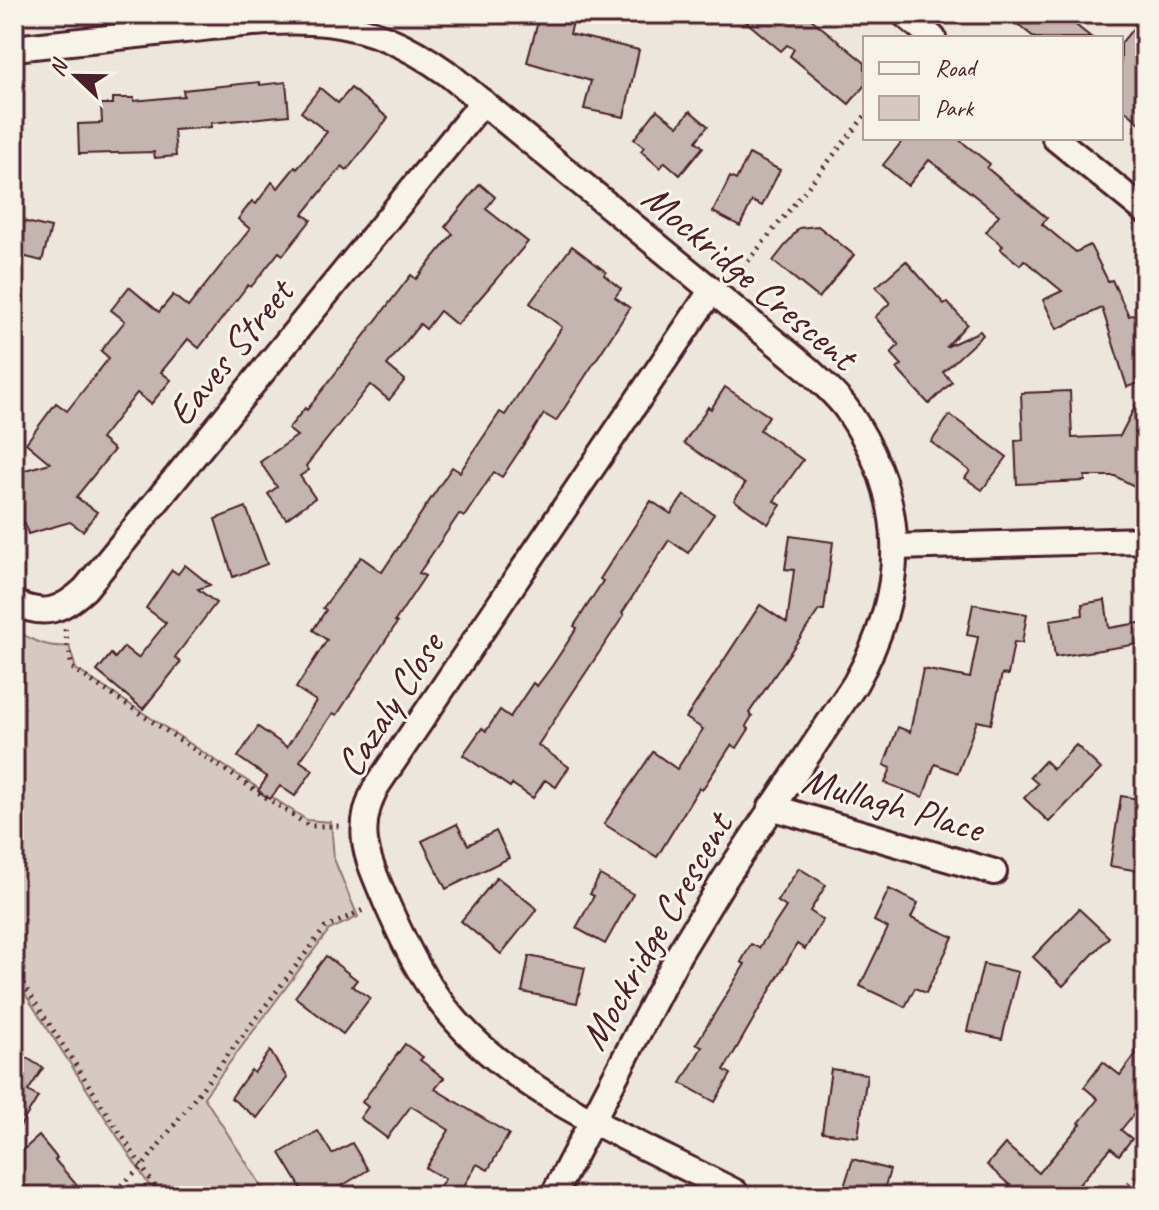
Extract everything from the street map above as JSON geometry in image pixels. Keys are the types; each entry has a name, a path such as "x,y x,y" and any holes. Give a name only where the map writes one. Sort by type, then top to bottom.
{"street":[{"path":"904,14 931,36"},
{"name":"Mockridge Crescent","path":"14,48 120,25 309,20 345,25 409,48 447,73 809,370 846,408 874,454 889,499 895,547 893,582 885,618 872,652 855,684 771,807 679,954 553,1196"},
{"name":"Eaves Street","path":"55,610 71,602 85,589 483,102"},
{"path":"1057,140 1145,211"},
{"name":"Cazaly Close","path":"716,294 376,787 363,822 363,842 410,955 426,982 480,1046 514,1074 592,1119 735,1192"},
{"path":"895,547 1145,540"},
{"path":"14,603 31,611 55,610"},
{"name":"Mullagh Place","path":"771,807 994,872"}],"path":[{"path":"716,294 863,118"},
{"path":"55,610 64,628 72,668 309,826 348,826 363,822"},
{"path":"109,1196 142,1167 325,928 385,899"},
{"path":"14,970 161,1196"},
{"path":"1118,1196 1145,1165"}],"green space":[{"path":"14,629 40,643 69,646 76,669 307,820 331,822 334,859 358,917 329,930 204,1097 268,1196 156,1196 14,977"}],"building":[{"path":"540,14 575,14 570,34 639,50 624,117 584,109 591,81 527,62"},
{"path":"737,14 805,14 863,61 863,87 849,104 790,56 794,49 787,45 781,51"},
{"path":"1005,14 1062,14 1090,36 1032,36"},
{"path":"1145,14 1145,127 1123,109 1123,41"},
{"path":"260,82 260,85 286,82 289,115 174,130 176,156 155,158 154,152 79,154 78,124 102,123 101,104 113,104 113,98 134,98 134,101 184,96 183,90"},
{"path":"320,88 338,103 351,88 388,118 347,170 342,166 303,214 311,220 283,255 279,252 251,287 248,285 199,348 188,339 161,372 171,380 151,404 137,393 101,439 114,450 76,497 97,512 83,531 70,522 28,534 25,523 14,526 14,473 50,463 26,443 56,403 67,411 109,358 101,351 125,321 111,310 129,287 159,312 173,295 188,307 250,229 238,219 252,201 256,204 272,182 278,188 327,132 301,112"},
{"path":"657,110 678,126 690,111 708,126 696,141 703,147 680,175 665,162 660,168 641,151 644,147 634,139"},
{"path":"903,140 960,140 990,164 987,168 1047,218 1042,224 1076,252 1090,245 1108,281 1112,280 1129,316 1141,312 1145,324 1145,381 1127,387 1102,308 1057,329 1043,300 1062,291 1024,260 1020,265 1000,249 1003,246 986,232 999,215 929,160 908,186 883,165"},
{"path":"749,154 780,170 762,206 752,201 740,226 713,212 730,177 736,180"},
{"path":"480,184 495,197 486,209 528,242 457,325 440,311 426,329 420,324 387,365 405,380 389,400 369,386 306,466 309,470 300,476 315,498 286,519 268,494 277,487 260,462 297,436 288,429 305,408 307,410 411,275 416,279 453,234 445,227"},
{"path":"14,219 51,228 42,261 14,254"},
{"path":"818,226 854,255 819,298 773,261 799,228"},
{"path":"572,246 606,272 604,275 621,289 615,297 630,308 556,421 544,414 502,477 494,472 464,517 459,514 419,573 425,576 395,621 397,623 337,715 333,713 300,761 313,770 295,796 280,786 270,799 258,791 267,777 238,757 258,727 287,747 316,701 296,688 327,640 313,630 326,610 323,608 361,557 382,572 452,467 460,472 500,412 505,415 562,327 530,303"},
{"path":"906,261 944,304 947,302 967,324 946,347 980,331 983,335 943,372 952,382 929,404 897,369 902,365 891,353 899,345 875,317 890,303 876,287"},
{"path":"725,387 769,416 760,430 803,460 774,501 781,505 768,524 734,500 745,484 684,443"},
{"path":"1145,387 1145,470 1136,487 1115,476 1085,476 1085,481 1017,484 1015,441 1023,440 1021,393 1070,391 1072,438 1120,436"},
{"path":"950,415 1007,457 982,490 965,478 970,471 931,442"},
{"path":"684,495 714,514 688,553 669,540 622,613 624,615 538,745 569,767 556,787 545,780 533,798 512,784 510,787 463,755 482,728 486,731 500,710 510,717 533,683 537,686 552,666 603,581 600,579 651,501 671,514"},
{"path":"246,507 267,564 233,577 215,519"},
{"path":"790,536 833,542 824,610 819,610 749,713 752,716 746,726 749,729 737,748 730,747 702,790 699,788 657,857 604,824 653,752 677,769 703,729 686,718 760,605 787,623 794,570 785,569"},
{"path":"185,565 210,585 198,589 216,603 175,657 181,662 143,709 97,671 111,654 115,658 124,647 138,658 166,623 146,608 172,570 178,574"},
{"path":"1105,600 1109,628 1145,622 1145,643 1055,657 1050,620 1083,615 1082,604"},
{"path":"973,604 1027,614 1022,643 1014,642 1008,675 1002,674 991,724 977,721 958,773 935,764 923,797 885,783 891,768 884,765 898,727 910,732 923,669 970,678 978,637 967,635"},
{"path":"1076,745 1101,769 1049,822 1024,798 1038,784 1030,777 1045,761 1053,769"},
{"path":"1121,796 1145,800 1145,872 1110,866"},
{"path":"457,824 468,845 496,831 509,858 446,889 422,841"},
{"path":"799,868 826,885 810,911 823,920 805,949 797,944 724,1070 731,1074 715,1102 681,1083 702,1047 696,1044 745,964 741,962 751,944 759,948 786,907 777,901"},
{"path":"600,875 633,894 605,944 576,928 594,896 590,894"},
{"path":"497,877 537,909 501,954 461,921"},
{"path":"889,889 918,903 911,918 953,937 926,993 915,988 905,1007 860,986 888,928 874,921"},
{"path":"1079,909 1109,937 1063,986 1033,957"},
{"path":"326,956 357,980 352,986 370,998 343,1034 295,997"},
{"path":"529,956 585,968 577,1003 522,992"},
{"path":"983,964 1018,972 1002,1039 967,1031"},
{"path":"1145,1042 1145,1100 1121,1130 1132,1139 1119,1155 1111,1148 1069,1196 1022,1196 987,1165 1005,1144 1039,1173 1098,1099 1084,1087 1103,1062 1120,1075"},
{"path":"405,1044 444,1078 435,1089 509,1134 488,1170 477,1164 458,1196 432,1196 445,1179 426,1168 449,1130 411,1106 387,1138 360,1118 368,1107 362,1102"},
{"path":"14,1050 43,1068 28,1091 38,1097 14,1136"},
{"path":"270,1051 287,1078 257,1118 231,1098 251,1070 254,1073"},
{"path":"831,1069 867,1074 858,1137 822,1132"},
{"path":"318,1131 332,1154 352,1143 368,1170 325,1196 306,1196 280,1153"},
{"path":"39,1136 86,1196 35,1196 14,1173 14,1158"},
{"path":"853,1159 890,1170 882,1196 841,1196"}]}
